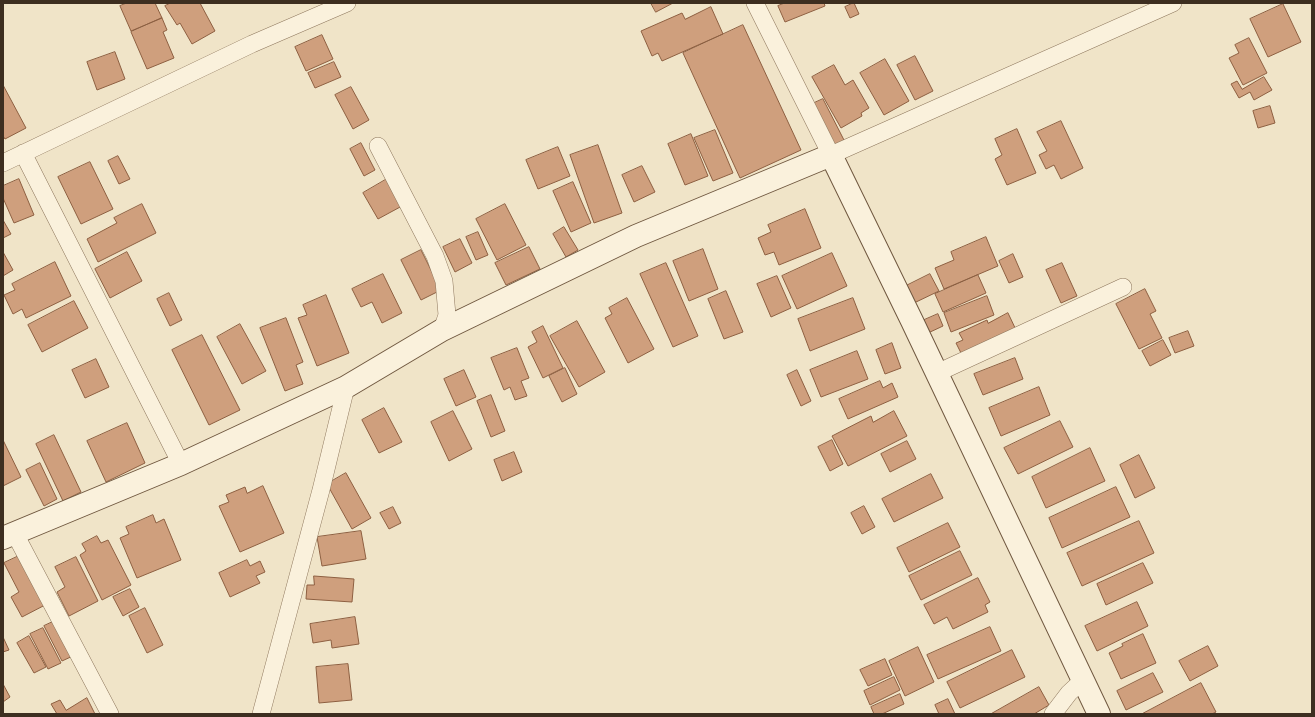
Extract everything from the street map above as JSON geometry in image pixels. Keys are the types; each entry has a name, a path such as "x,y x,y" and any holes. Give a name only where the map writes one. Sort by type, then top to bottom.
{"street":[{"path":"3,162 252,44 347,3"},
{"path":"755,3 937,373 1099,714"},
{"path":"110,714 9,535 181,464 346,387 442,330 636,236 830,155 1173,3"},
{"path":"378,146 435,256 444,281 447,315 442,330"},
{"path":"23,153 181,464"},
{"path":"937,373 1123,287"},
{"path":"261,714 321,490 346,387"},
{"path":"1053,714 1069,693 1083,680"}],"building":[{"path":"127,3 155,3 162,18 131,31 120,6"},
{"path":"171,3 200,3 215,31 192,44 180,23 177,25 165,6"},
{"path":"651,3 673,3 656,12"},
{"path":"785,3 824,3 825,6 785,22 778,6"},
{"path":"854,3 859,14 850,18 845,7"},
{"path":"1283,4 1301,42 1268,57 1250,19"},
{"path":"711,7 723,34 662,61 658,53 652,56 641,31 682,13 685,19"},
{"path":"162,18 167,30 163,32 174,58 147,69 131,32"},
{"path":"743,25 801,150 740,178 683,53"},
{"path":"322,35 333,59 306,71 295,47"},
{"path":"1249,38 1267,73 1243,85 1229,58 1239,53 1235,45"},
{"path":"115,52 125,79 97,90 87,62"},
{"path":"915,56 933,91 915,100 897,65"},
{"path":"885,59 909,101 884,115 860,73"},
{"path":"334,62 341,77 315,88 308,73"},
{"path":"834,65 845,85 853,80 869,108 861,113 862,116 841,128 812,77"},
{"path":"1264,77 1272,90 1254,100 1250,92 1239,98 1231,84 1237,81 1242,89"},
{"path":"3,85 26,128 5,139 3,136"},
{"path":"351,87 369,120 353,129 335,95"},
{"path":"823,99 845,142 833,148 810,105"},
{"path":"1270,106 1275,123 1258,128 1253,111"},
{"path":"1061,121 1083,168 1061,179 1054,165 1046,169 1039,155 1047,151 1037,132"},
{"path":"1017,129 1036,173 1007,185 995,159 1002,155 995,139"},
{"path":"715,130 733,173 713,181 694,138"},
{"path":"691,134 708,176 685,185 668,144"},
{"path":"361,143 375,170 364,176 350,149"},
{"path":"598,145 622,213 594,223 570,155"},
{"path":"558,147 570,176 538,189 526,160"},
{"path":"118,156 130,179 119,184 108,161"},
{"path":"90,162 113,209 81,224 58,177"},
{"path":"642,166 655,192 634,202 622,175"},
{"path":"19,179 34,215 14,223 3,198 3,186"},
{"path":"387,179 402,206 378,219 363,193"},
{"path":"573,182 591,223 571,232 553,191"},
{"path":"142,204 156,233 98,262 87,239 117,223 114,218"},
{"path":"505,204 526,245 497,260 476,219"},
{"path":"805,209 821,248 779,265 774,252 765,255 758,238 771,232 768,225"},
{"path":"3,220 11,234 3,238"},
{"path":"564,227 578,250 566,257 553,234"},
{"path":"478,232 488,255 476,260 466,237"},
{"path":"986,237 998,266 944,289 935,268 954,260 951,252"},
{"path":"460,239 472,263 455,272 443,247"},
{"path":"529,247 540,269 506,285 495,263"},
{"path":"703,249 718,289 689,301 673,261"},
{"path":"421,250 441,290 421,300 401,260"},
{"path":"3,252 13,270 3,276"},
{"path":"127,252 142,281 110,298 95,269"},
{"path":"832,253 847,286 797,309 782,276"},
{"path":"1013,254 1023,277 1009,283 999,261"},
{"path":"55,262 71,296 26,318 22,309 13,314 4,295 15,290 12,284"},
{"path":"666,263 698,336 673,347 640,274"},
{"path":"1062,263 1077,296 1061,303 1046,270"},
{"path":"383,274 402,313 382,323 372,302 361,307 352,289"},
{"path":"930,274 939,291 914,303 906,286"},
{"path":"978,275 986,293 943,312 935,294"},
{"path":"777,276 791,308 771,317 757,284"},
{"path":"1145,289 1156,311 1150,314 1162,338 1139,349 1116,304"},
{"path":"726,291 743,332 724,339 708,299"},
{"path":"169,293 182,320 170,326 157,299"},
{"path":"326,295 349,353 317,366 298,318 307,315 303,305"},
{"path":"987,296 994,315 951,332 944,313"},
{"path":"627,298 654,349 628,363 605,318 612,314 609,308"},
{"path":"853,298 865,329 810,351 798,319"},
{"path":"74,301 88,328 42,352 28,325"},
{"path":"1008,313 1017,332 963,357 956,343 963,340 959,333 987,320 988,323"},
{"path":"938,314 943,326 928,333 922,321"},
{"path":"286,318 303,362 296,365 303,384 285,391 260,328"},
{"path":"577,321 605,372 579,387 550,336"},
{"path":"240,324 266,371 242,384 217,337"},
{"path":"543,326 563,368 543,378 528,347 537,342 532,332"},
{"path":"1188,331 1194,346 1175,353 1169,338"},
{"path":"202,335 240,410 209,425 172,350"},
{"path":"1163,340 1171,355 1150,366 1142,351"},
{"path":"892,343 901,368 885,374 876,350"},
{"path":"517,348 529,378 521,381 527,396 515,400 510,387 504,390 491,358"},
{"path":"857,351 868,379 821,397 810,370"},
{"path":"1015,358 1023,379 983,395 974,374"},
{"path":"96,359 109,387 85,398 72,370"},
{"path":"565,368 577,394 562,402 549,376"},
{"path":"464,370 476,397 456,406 444,379"},
{"path":"797,370 811,401 801,406 787,375"},
{"path":"880,381 883,388 892,383 898,397 848,419 839,399"},
{"path":"1039,387 1050,415 1001,436 989,408"},
{"path":"491,395 505,431 491,437 477,401"},
{"path":"384,408 402,442 379,453 362,420"},
{"path":"453,411 472,449 449,461 431,422"},
{"path":"894,411 907,436 848,466 832,436 871,416 873,422"},
{"path":"1060,421 1073,447 1018,474 1004,448"},
{"path":"127,423 145,463 106,482 87,441"},
{"path":"54,435 81,492 63,501 36,444"},
{"path":"3,440 21,477 3,486"},
{"path":"832,440 843,464 830,471 818,447"},
{"path":"907,441 916,459 890,472 881,454"},
{"path":"1090,448 1105,481 1046,508 1032,477"},
{"path":"514,452 522,472 502,481 494,460"},
{"path":"1139,455 1155,488 1135,498 1120,465"},
{"path":"40,463 57,499 44,506 26,470"},
{"path":"346,473 371,518 352,529 327,484"},
{"path":"931,474 943,498 894,522 882,499"},
{"path":"263,486 284,533 240,552 219,506 229,502 226,495 245,487 247,493"},
{"path":"1116,487 1130,517 1062,548 1049,518"},
{"path":"864,506 875,527 862,534 851,513"},
{"path":"393,507 401,523 389,529 380,513"},
{"path":"153,515 156,523 164,519 181,560 137,578 120,538 129,534 126,527"},
{"path":"1139,521 1154,553 1082,586 1067,553"},
{"path":"948,523 960,547 909,572 897,548"},
{"path":"361,531 366,559 322,566 317,537"},
{"path":"97,536 101,543 108,540 131,585 102,600 80,555 86,551 82,544"},
{"path":"960,551 972,575 921,600 909,576"},
{"path":"21,555 47,604 22,617 11,597 19,592 4,563"},
{"path":"76,557 98,601 69,616 57,592 65,587 55,567"},
{"path":"247,560 250,566 260,561 265,572 256,576 260,583 230,597 219,573"},
{"path":"1143,563 1153,583 1106,605 1097,584"},
{"path":"314,576 354,579 352,602 306,599 307,585 314,585"},
{"path":"978,578 990,602 985,605 988,612 953,629 947,617 934,624 924,605"},
{"path":"130,589 139,607 123,616 113,597"},
{"path":"1137,602 1148,626 1097,651 1085,626"},
{"path":"145,608 163,645 147,653 129,616"},
{"path":"355,617 359,644 332,648 331,640 313,643 310,624"},
{"path":"57,620 75,655 62,661 44,626"},
{"path":"990,627 1001,651 938,679 927,655"},
{"path":"43,628 61,663 48,669 30,634"},
{"path":"1143,634 1156,663 1121,679 1109,653 1123,646 1122,644"},
{"path":"29,636 46,667 34,673 17,643"},
{"path":"3,637 9,650 3,652"},
{"path":"1208,646 1218,666 1190,681 1179,661"},
{"path":"918,647 934,682 905,696 889,661"},
{"path":"1012,650 1025,677 960,708 947,682"},
{"path":"885,659 892,675 868,686 860,670"},
{"path":"348,664 352,700 319,703 316,667"},
{"path":"1153,673 1163,692 1126,710 1117,691"},
{"path":"894,677 900,690 870,705 864,691"},
{"path":"1201,683 1216,712 1212,714 1142,714"},
{"path":"3,684 10,697 3,702"},
{"path":"1039,687 1049,705 1034,714 991,714"},
{"path":"900,694 904,704 882,714 874,714 871,707"},
{"path":"87,698 95,714 57,714 51,704 60,700 66,710"},
{"path":"948,699 955,714 939,714 935,705"}]}
